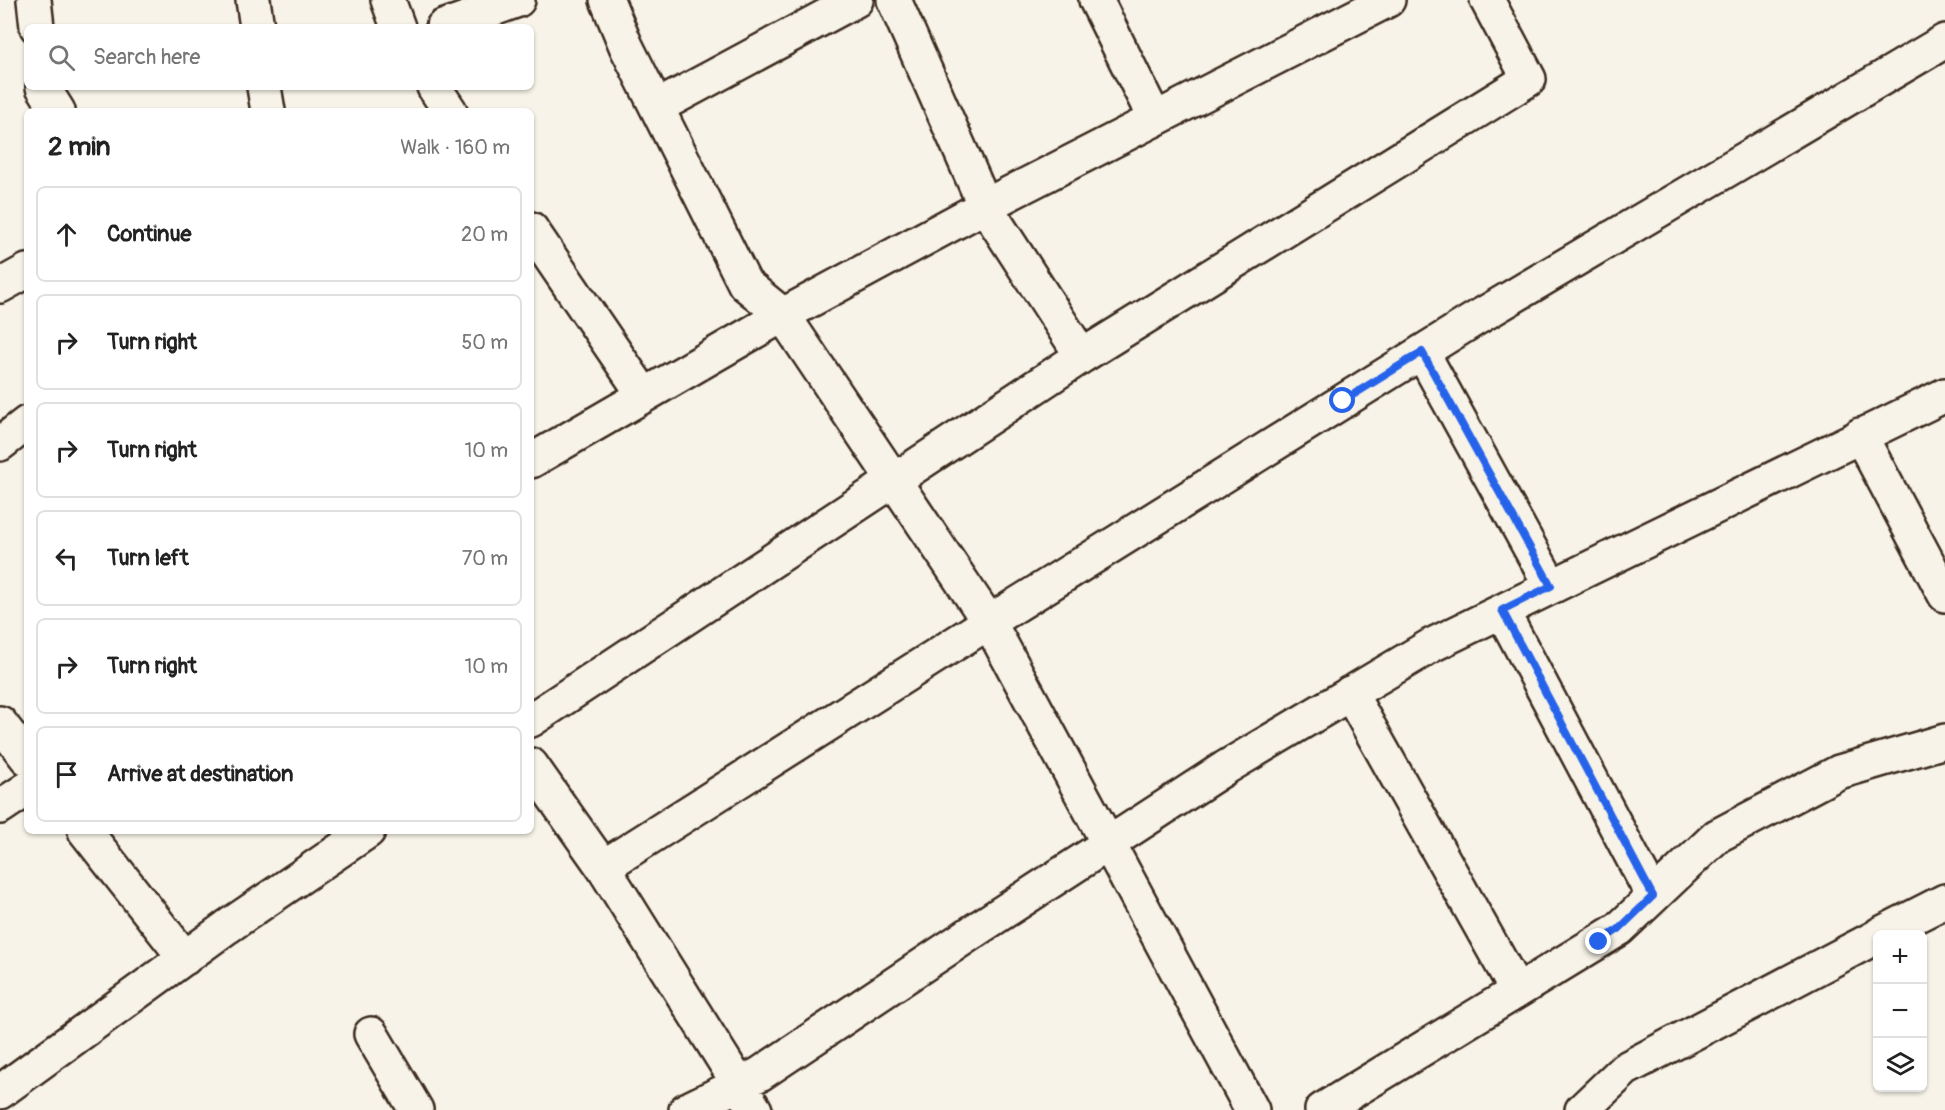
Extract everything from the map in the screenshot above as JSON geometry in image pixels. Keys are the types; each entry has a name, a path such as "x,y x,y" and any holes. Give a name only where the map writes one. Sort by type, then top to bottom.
{"street":[{"path":"34,0 37,24"},
{"path":"253,0 257,24"},
{"path":"388,0 397,24"},
{"path":"450,24 518,0"},
{"path":"607,0 626,46 745,284 783,315 989,622 1252,1110"},
{"path":"657,107 856,0"},
{"path":"894,0 985,206 1082,356"},
{"path":"1096,0 1155,119"},
{"path":"534,459 783,315 985,206 1388,0"},
{"path":"534,718 1082,356 1528,79 1487,0"},
{"path":"603,867 989,622 1485,313 1945,41"},
{"path":"45,90 56,108"},
{"path":"264,90 268,108"},
{"path":"436,90 448,108"},
{"path":"534,233 644,395"},
{"path":"0,286 24,273"},
{"path":"1422,352 1551,586"},
{"path":"748,1097 760,1074 976,929 1225,768 1431,645 1945,394"},
{"path":"0,444 24,425"},
{"path":"1860,435 1945,595"},
{"path":"1502,610 1653,896"},
{"path":"1350,693 1517,991"},
{"path":"0,723 24,754"},
{"path":"1322,1110 1619,929 1717,836 1839,772 1945,741"},
{"path":"534,769 603,867 748,1097"},
{"path":"0,807 24,791"},
{"path":"87,834 185,958"},
{"path":"0,1092 185,958 364,834"},
{"path":"1889,930 1945,901"},
{"path":"1582,1110 1625,1069 1873,938"},
{"path":"371,1034 416,1110"},
{"path":"686,1110 748,1097"}],"route":[{"path":"1343,401 1422,352 1551,586 1502,610 1653,896 1619,929 1599,942"}]}
